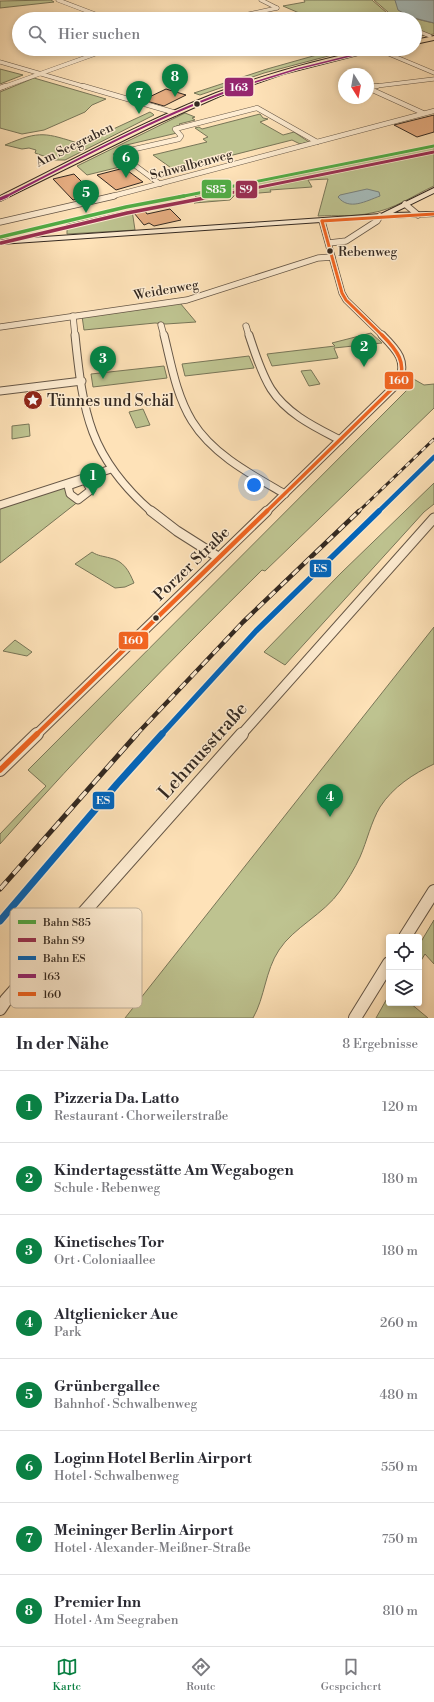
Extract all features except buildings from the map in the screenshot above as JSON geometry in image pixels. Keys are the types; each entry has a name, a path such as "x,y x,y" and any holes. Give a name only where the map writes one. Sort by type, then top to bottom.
{"main road":[{"path":"422,39 433,37"},
{"name":"Am Seegraben","path":"0,199 198,99 266,74 335,56"},
{"name":"Am Seegraben","path":"0,193 170,113 274,75 344,56"}],"street":[{"path":"58,0 90,12"},
{"path":"258,12 277,8 261,0"},
{"path":"422,33 433,37"},
{"path":"0,88 88,56"},
{"path":"394,56 434,73"},
{"path":"0,62 170,113"},
{"path":"0,66 170,113"},
{"path":"374,86 434,79"},
{"path":"374,90 424,113"},
{"path":"160,184 122,156 122,154 179,138 181,136 175,130 176,127 257,108 317,142"},
{"name":"Schwalbenweg","path":"0,222 160,184 434,110"},
{"path":"329,243 346,241 376,221 380,216 434,190"},
{"path":"405,204 418,215"},
{"path":"0,242 380,216 434,214"},
{"path":"322,221 332,257"},
{"name":"Weidenweg","path":"0,327 187,300 318,258 332,257"},
{"name":"Porzer Straße","path":"0,770 218,557 285,494 396,384 401,377 403,370 399,355 344,296 332,257"},
{"path":"73,316 88,420 94,437 111,469 133,495 155,515 184,536 218,557"},
{"path":"161,325 185,408 194,423 207,439 229,460 254,477 285,494"},
{"path":"246,326 271,388 280,400 306,423 340,440"},
{"path":"0,391 82,382"},
{"path":"0,504 111,469"},
{"name":"Lehmusstraße","path":"88,908 434,518"},
{"path":"407,934 434,891"},
{"path":"355,1018 386,968"},
{"name":"Lehmusstraße","path":"0,1009 10,995"}],"green space":[{"path":"51,0 54,2 0,8 0,1"},
{"path":"304,0 372,0 386,12 297,12 283,6 305,2"},
{"path":"374,0 395,0 397,5 404,12 388,12"},
{"path":"422,20 434,23 434,34 422,36"},
{"path":"313,56 328,56 264,73 200,95 194,93 267,69"},
{"path":"0,69 23,75 0,84"},
{"path":"34,78 106,99 92,105 85,112 44,130 22,134 0,128 0,92"},
{"path":"150,112 154,115 65,160 55,160 35,153 36,150 29,148 22,149 5,145 35,135 59,137 81,144"},
{"path":"185,113 195,117 192,118 195,120 179,124 180,125 174,127 173,130 177,133 122,146 127,150 113,154 128,165 87,175 77,166"},
{"path":"260,114 263,118 268,119 260,122 283,135 294,132 309,142 300,144 292,140 174,170 153,155 207,142 203,139 208,137 195,128 199,127 202,129"},
{"path":"434,147 434,186 395,206 379,211 358,215 318,216 328,179 308,180 312,187 270,190 271,192 235,195 230,200 194,203 201,201 194,195"},
{"path":"132,210 135,230 67,234 67,224"},
{"path":"180,303 196,322 166,324 155,323 84,330 82,316"},
{"path":"371,333 382,343 334,348 338,358 272,366 267,354 335,346 332,343"},
{"path":"249,356 254,368 185,376 182,364"},
{"path":"164,366 167,378 93,387 91,374"},
{"path":"311,370 320,384 309,386 301,371"},
{"path":"410,377 424,385 434,384 434,408 265,571 262,570 195,637 96,739 0,844 0,834 46,786 28,770 407,390 404,386"},
{"path":"143,409 150,425 136,428 129,412"},
{"path":"29,424 30,436 12,439 12,426"},
{"path":"434,483 434,504 424,512 285,665 264,652 341,573"},
{"path":"68,486 79,501 0,563 0,507"},
{"path":"92,552 119,561 128,571 134,583 125,587 115,588 75,564"},
{"path":"434,627 434,764 397,787 380,807 360,857 340,891 326,907 285,942 274,958 253,1018 125,1018 133,1008 142,1008 142,996"},
{"path":"15,640 32,652 27,656 3,651"},
{"path":"434,920 434,964 425,954 422,959 422,940"},
{"path":"386,1000 386,1006 414,1006 428,1018 376,1018"}],"shaded area":[{"path":"395,0 434,0 434,23 422,20 422,12 401,12 398,10"},
{"path":"367,189 379,192 380,196 358,204 347,203 338,197 340,195"}],"railway":[{"path":"358,512 434,439"},
{"path":"136,735 243,622 359,511"},
{"path":"0,889 137,734"}],"rail line":[{"name":"S85","path":"0,237 126,207 434,146"},
{"name":"S9","path":"1,243 127,213 434,152"},
{"name":"ES","path":"11,908 117,784 256,631 434,457"},
{"name":"ES","path":"0,921 10,909"}],"transit line":[{"name":"163","path":"0,199 135,131 190,106 238,87 346,56"},
{"name":"160","path":"322,221 434,214"},
{"name":"160","path":"0,770 397,384 403,369 399,356 386,339 346,300 342,293 322,221"}],"place":[{"name":"Premier Inn","path":"175,97"},
{"name":"Meininger Berlin Airport","path":"139,114"},
{"name":"Loginn Hotel Berlin Airport","path":"126,178"},
{"name":"Grünbergallee","path":"86,213"},
{"name":"Rebenweg","path":"330,251"},
{"name":"Kindertagesstätte Am Wegabogen","path":"364,367"},
{"name":"Kinetisches Tor","path":"103,379"},
{"name":"Tünnes und Schäl","path":"33,400"},
{"name":"Pizzeria Da. Latto","path":"93,496"},
{"name":"Altglienicker Aue","path":"330,817"}]}
